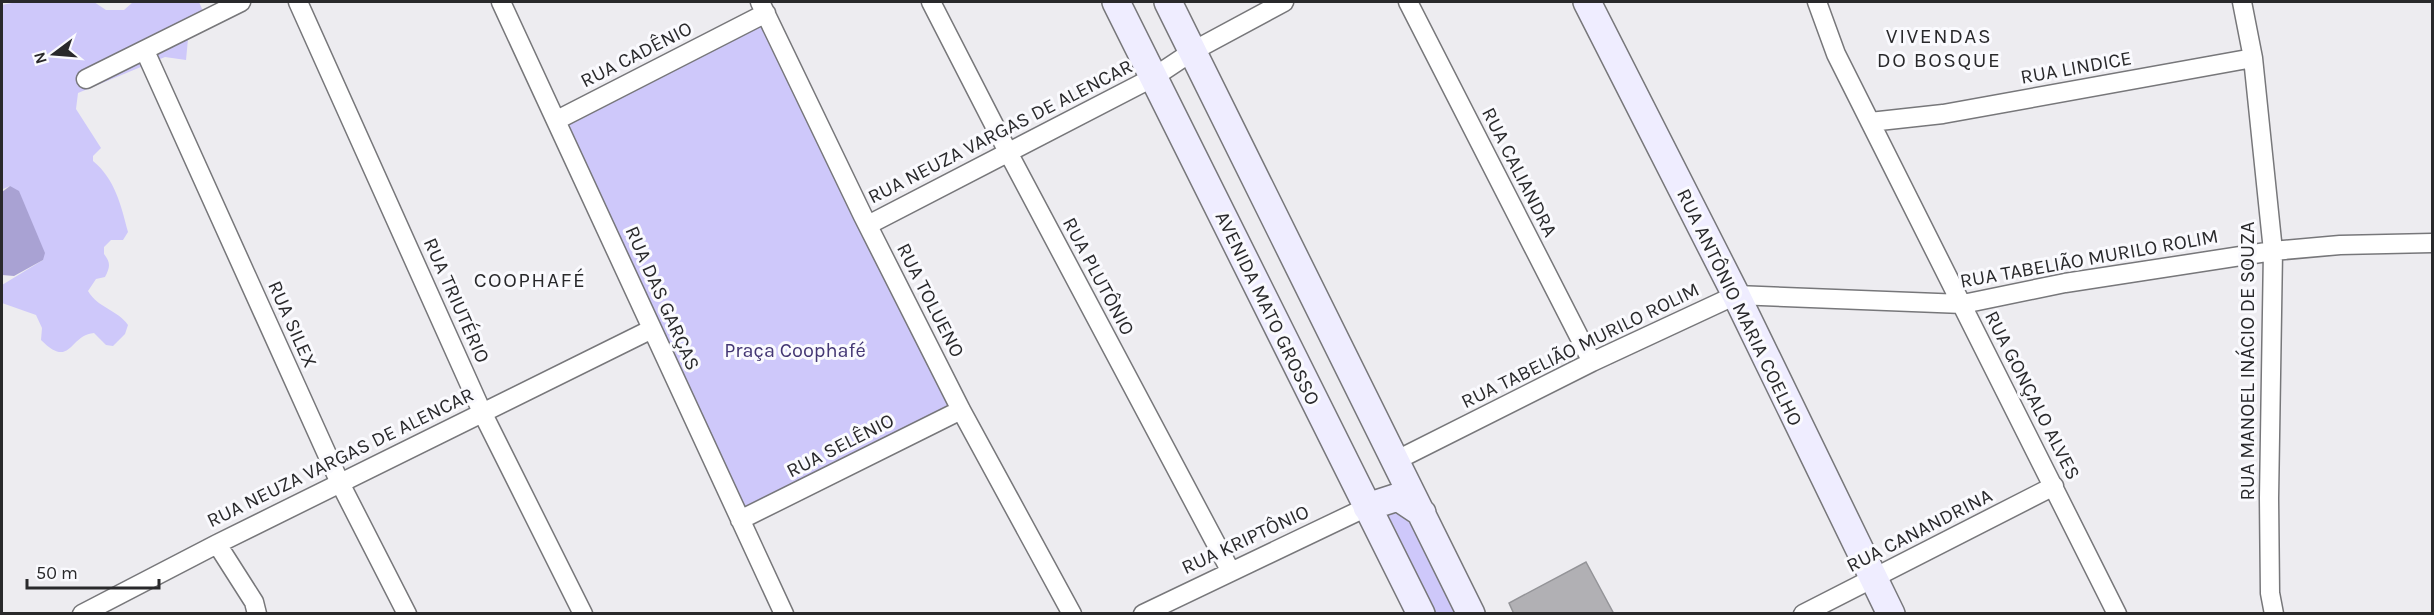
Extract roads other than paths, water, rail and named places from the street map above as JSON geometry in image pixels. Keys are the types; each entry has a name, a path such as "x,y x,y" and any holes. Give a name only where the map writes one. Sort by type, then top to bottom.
{"main road":[{"name":"AVENIDA MATO GROSSO","path":"1116,2 1421,614"},
{"path":"1168,2 1471,614"},
{"name":"RUA ANTÔNIO MARIA COELHO","path":"1587,2 1736,296 1891,614"},
{"path":"1367,507 1398,497 1422,513"}],"street":[{"path":"86,79 241,2"},
{"name":"RUA TRIUTÉRIO","path":"298,2 482,412 583,614"},
{"name":"RUA DAS GARÇAS","path":"501,2 784,614"},
{"name":"RUA PLUTÔNIO","path":"931,2 1230,570"},
{"name":"RUA NEUZA VARGAS DE ALENCAR","path":"868,225 1154,77 1193,51 1284,2"},
{"name":"RUA CALIANDRA","path":"1408,2 1592,362"},
{"name":"RUA GONÇALO ALVES","path":"1816,2 1836,54 2117,614"},
{"name":"RUA MANOEL INÁCIO DE SOUZA","path":"2242,2 2253,58 2273,251 2269,498 2270,593 2274,614"},
{"name":"RUA CADÊNIO","path":"557,120 763,7"},
{"name":"RUA TOLUENO","path":"763,7 868,225 961,410 1072,614"},
{"name":"RUA SILEX","path":"145,51 340,483 407,614"},
{"name":"RUA LINDICE","path":"1870,122 1943,114 2253,58"},
{"name":"RUA TABELIÃO MURILO ROLIM","path":"1395,461 1592,362 1736,296 1963,304 2065,283 2273,251 2340,245 2433,243"},
{"name":"RUA NEUZA VARGAS DE ALENCAR","path":"82,614 217,544 652,329"},
{"name":"RUA SELÊNIO","path":"740,520 961,410"},
{"name":"RUA CANANDRINA","path":"1803,614 2054,486"},
{"name":"RUA KRIPTÔNIO","path":"1143,614 1230,570 1367,507"},
{"path":"217,544 254,610"}],"district":[{"name":"VIVENDAS DO BOSQUE","path":"1939,48"},
{"name":"COOPHAFÉ","path":"530,280"}],"park label":[{"name":"Praça Coophafé","path":"795,350"}]}
